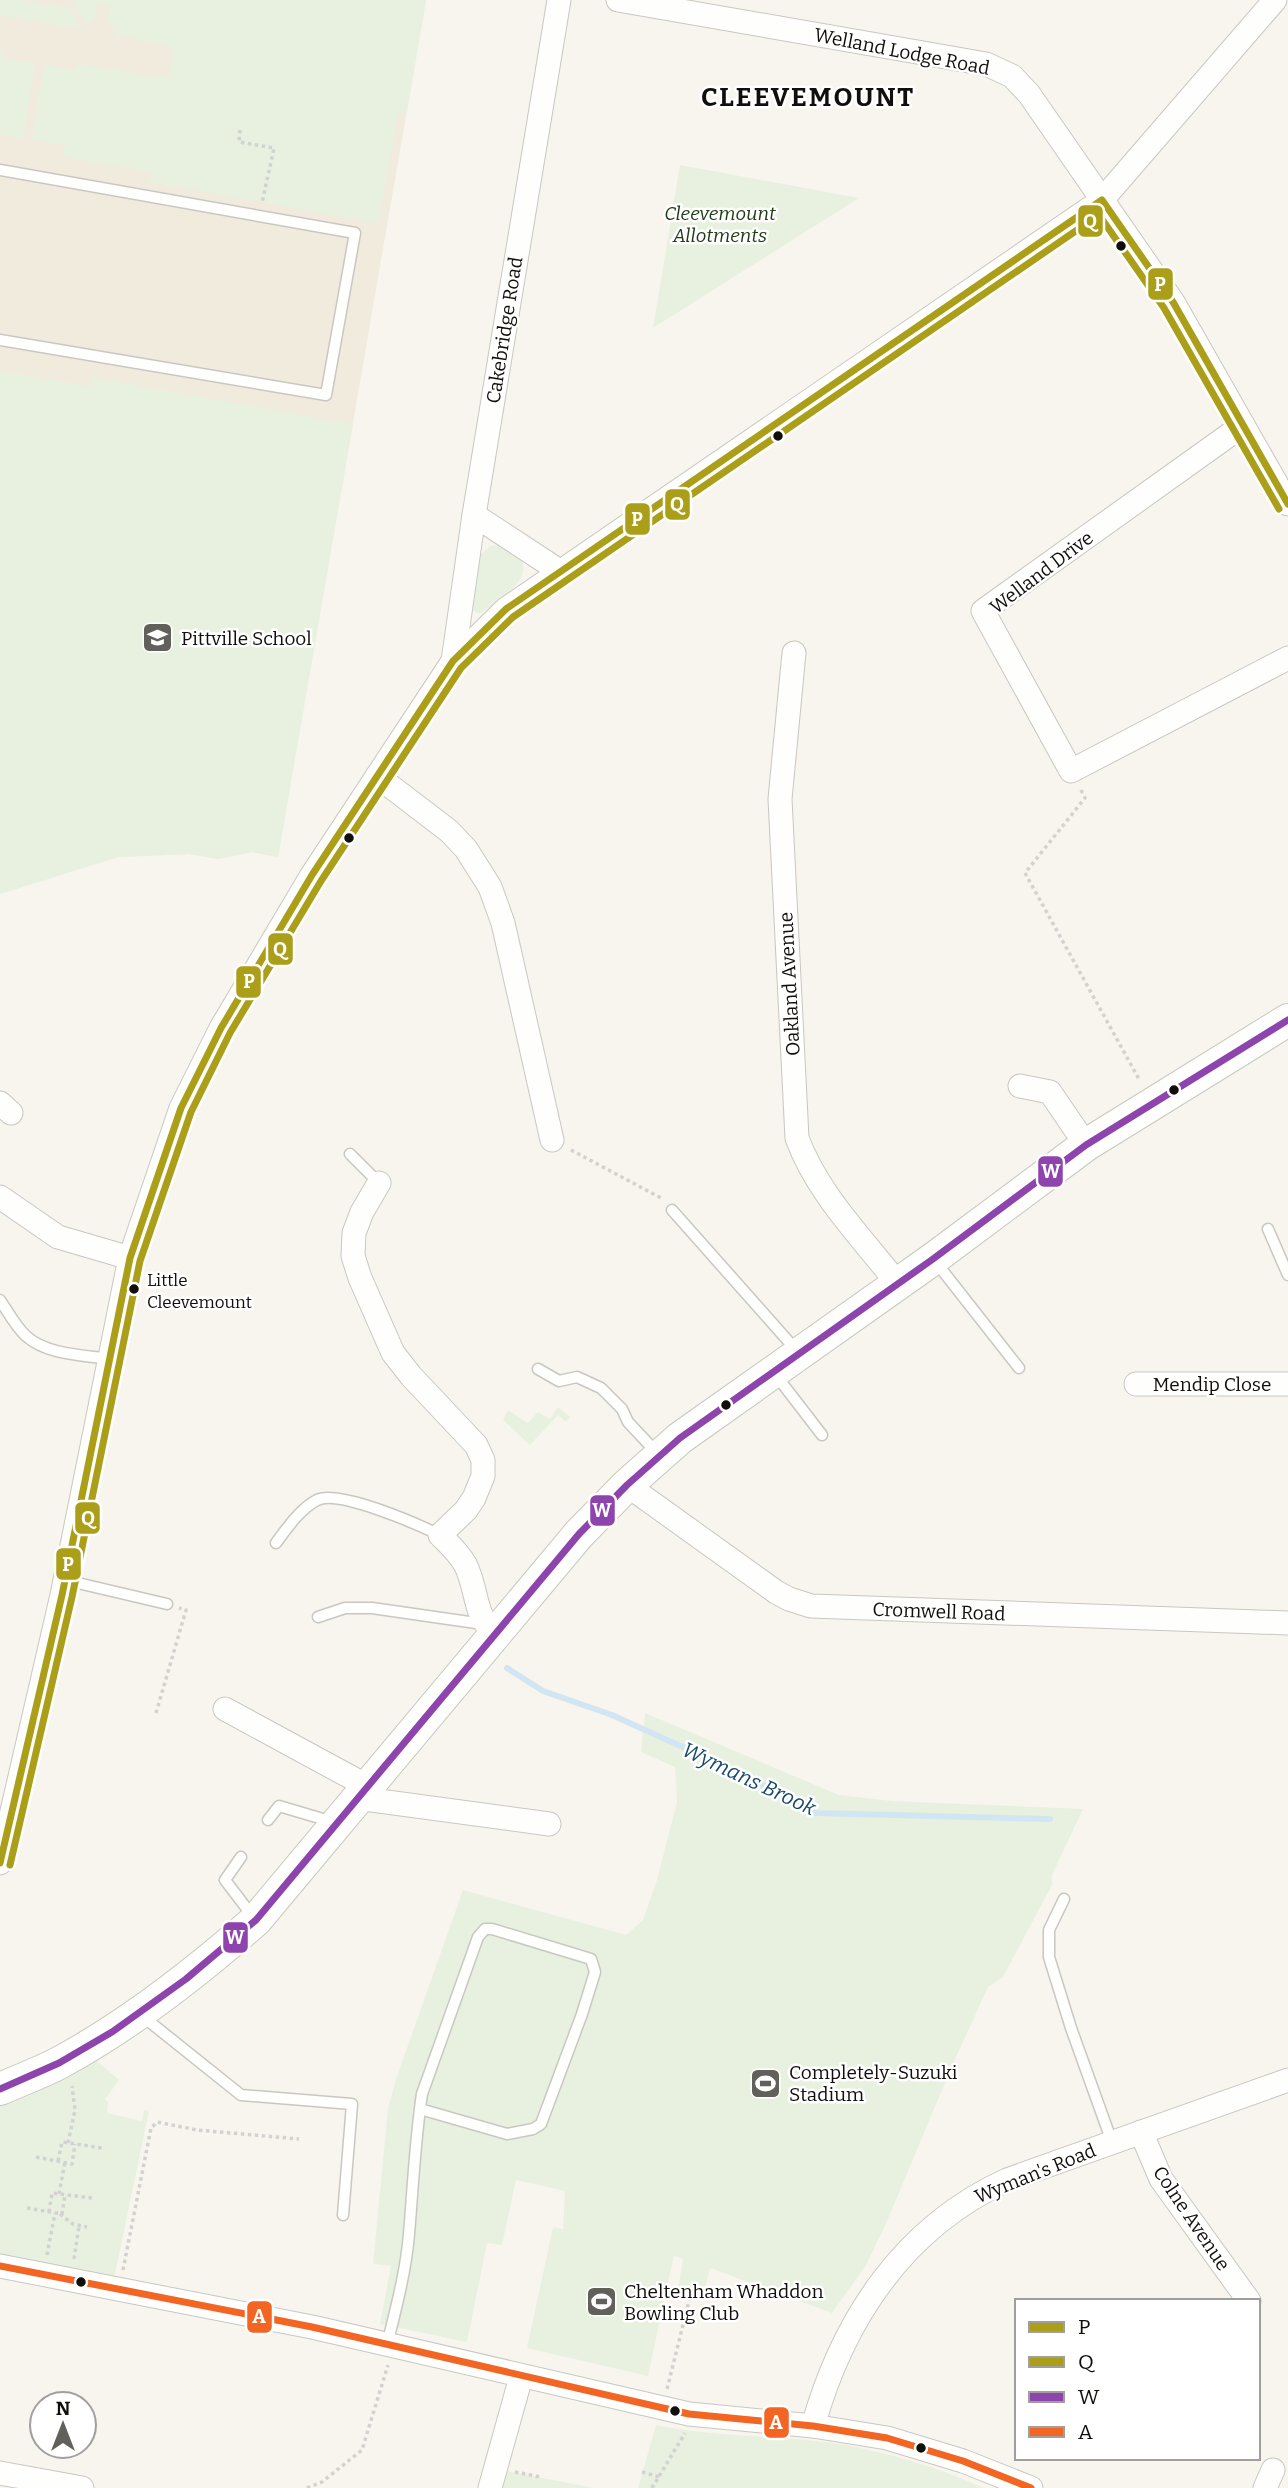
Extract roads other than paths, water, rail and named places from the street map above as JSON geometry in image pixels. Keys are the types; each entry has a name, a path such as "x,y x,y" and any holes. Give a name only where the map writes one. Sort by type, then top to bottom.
{"main road":[{"path":"0,2089 57,2064 139,2014 199,1969 256,1920 362,1792 489,1629 658,1455 1086,1146 1288,1020"}],"street":[{"name":"Cakebridge Road","path":"453,661 474,515 559,0"},
{"name":"Welland Lodge Road","path":"618,0 986,64 1012,76 1029,94 1173,302 1288,504"},
{"path":"0,1863 65,1580 130,1258 181,1108 221,1028 312,875 453,661 506,609 1102,200 1275,0"},
{"name":"Welland Drive","path":"1243,425 983,611 1071,771 1288,658"},
{"path":"474,515 561,572"},
{"name":"Oakland Avenue","path":"794,653 780,799 797,1138 818,1182 898,1283"},
{"path":"377,776 449,831 466,849 490,887 503,923 552,1140"},
{"path":"1020,1086 1050,1092 1086,1146"},
{"path":"379,1183 362,1212 354,1233 353,1256 393,1353 477,1446 483,1460 483,1476 474,1497 466,1510 440,1535 466,1566 489,1629"},
{"path":"0,1197 58,1237 130,1258"},
{"name":"Mendip Close","path":"1136,1384 1288,1384"},
{"name":"Cromwell Road","path":"627,1485 776,1592 811,1606 1288,1623"},
{"path":"225,1709 362,1792 549,1824"},
{"name":"Wyman's Road","path":"813,2426 823,2391 854,2326 882,2280 917,2239 956,2207 992,2187 1288,2080"},
{"name":"Colne Avenue","path":"1141,2132 1161,2179 1248,2299"},
{"path":"0,2266 312,2327 689,2414 813,2426 874,2436 973,2464 1031,2488"},
{"path":"490,2488 521,2377"},
{"path":"0,2473 82,2488"}],"lane":[{"path":"0,170 355,233 326,395 0,340"},
{"path":"350,1154 379,1183"},
{"path":"672,1210 799,1353"},
{"path":"1268,1229 1288,1275"},
{"path":"933,1259 1019,1368"},
{"path":"0,1300 24,1335 36,1343 52,1349 110,1359"},
{"path":"538,1369 559,1381 577,1377 601,1388 622,1409 628,1422 658,1455"},
{"path":"773,1372 822,1435"},
{"path":"276,1543 303,1510 318,1499 330,1497 386,1512 440,1535"},
{"path":"65,1580 167,1604"},
{"path":"318,1617 345,1608 372,1608 489,1629"},
{"path":"268,1820 279,1806 337,1823"},
{"path":"241,1857 225,1880 256,1920"},
{"path":"1064,1899 1049,1930 1049,1957 1112,2142"},
{"path":"390,2346 409,2236 420,2109 422,2094 481,1931 492,1929 591,1959 595,1972 541,2124 533,2129 506,2134 420,2109"},
{"path":"139,2014 241,2095 352,2104 343,2215"}],"waterway":[{"name":"Wymans Brook","path":"507,1668 543,1691 612,1715 738,1772 815,1813 1050,1819"}],"place":[{"name":"Pittville School","path":"158,638"},
{"name":"Little Cleevemount","path":"134,1289"},
{"name":"Completely-Suzuki Stadium","path":"766,2083"},
{"name":"Cheltenham Whaddon Bowling Club","path":"601,2302"}],"district":[{"name":"CLEEVEMOUNT","path":"808,97"}],"park label":[{"name":"Cleevemount Allotments","path":"720,224"}]}
